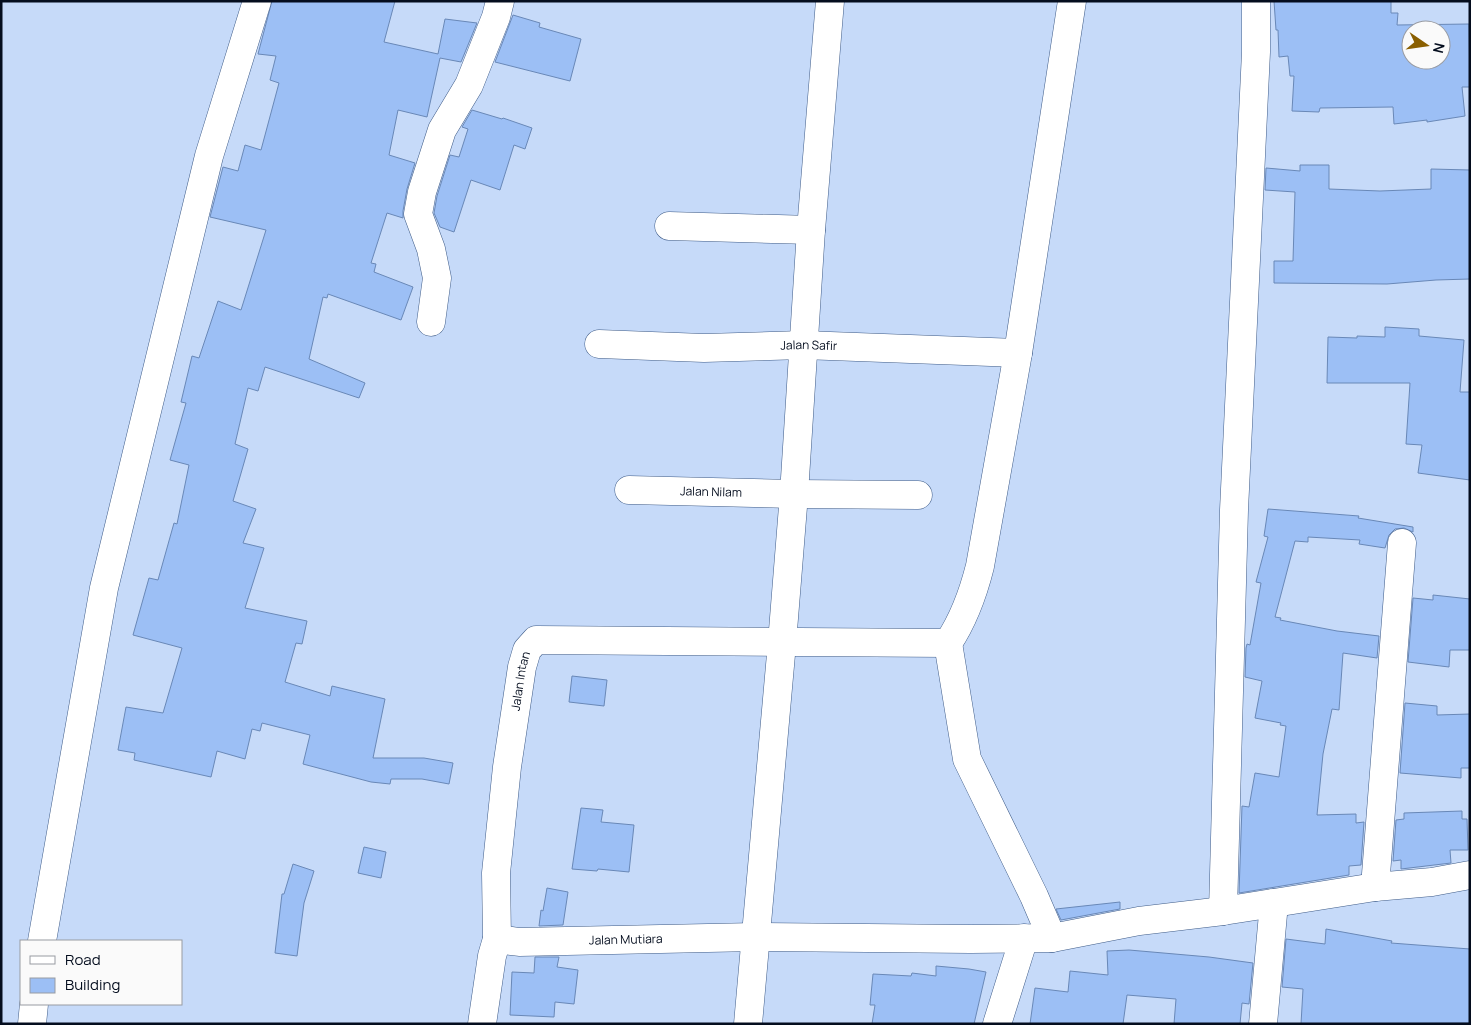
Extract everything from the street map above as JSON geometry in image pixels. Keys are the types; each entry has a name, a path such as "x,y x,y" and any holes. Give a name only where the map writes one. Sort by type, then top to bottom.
{"street":[{"path":"42,940 104,588 209,156 257,1"},
{"path":"430,322 437,278 431,249 418,214 422,192 442,130 469,85 496,17 500,1"},
{"path":"748,1024 794,494 811,230 830,1"},
{"path":"1052,938 1034,896 967,759 948,643 959,627 971,599 980,566 1018,352 1072,1"},
{"path":"1224,911 1234,510 1256,52 1256,1"},
{"path":"669,226 811,230"},
{"name":"Jalan Safir","path":"598,344 704,348 803,345 1018,352"},
{"name":"Jalan Nilam","path":"629,490 918,495"},
{"path":"1374,887 1402,543"},
{"name":"Jalan Intan","path":"497,940 496,873 506,767 522,667 527,650 536,640 782,643"},
{"path":"782,643 948,643"},
{"name":"Jalan Mutiara","path":"497,940 519,942 755,937 1052,938 1139,921 1224,911 1374,887 1432,882 1470,875"},
{"path":"1263,1024 1274,903"},
{"path":"997,1024 1024,938"},
{"path":"482,1024 492,956 497,940"},
{"path":"32,1024 34,1005"}],"building":[{"path":"272,1 395,1 384,42 438,54 445,19 477,23 461,62 440,58 427,117 398,110 389,155 415,163 407,189 403,218 387,213 371,263 376,264 374,272 413,287 401,320 328,294 327,298 323,297 309,359 365,383 359,398 265,367 258,391 248,388 235,444 248,449 233,501 256,509 243,543 264,548 245,608 307,621 302,644 296,643 285,682 330,696 332,686 385,699 373,758 424,758 453,763 449,784 422,779 391,779 390,784 371,782 303,764 310,735 262,723 260,731 252,729 245,759 217,751 211,777 134,760 135,753 118,750 126,707 163,713 182,648 133,635 149,578 158,580 174,523 177,524 189,465 170,460 186,403 181,402 192,356 199,358 218,301 241,310 266,230 210,217 223,167 238,171 245,145 261,150 279,83 270,80 276,56 258,54"},
{"path":"1274,1 1391,1 1391,13 1398,13 1397,25 1401,25 1401,70 1451,70 1451,24 1469,24 1470,87 1462,87 1465,116 1427,122 1427,120 1394,124 1393,107 1320,108 1319,112 1292,111 1294,76 1290,76 1288,56 1279,57 1278,30 1276,30"},
{"path":"513,15 540,23 539,27 581,39 570,81 495,62"},
{"path":"472,110 532,128 525,149 514,145 500,190 471,180 454,232 440,227 434,213 437,196 450,155 459,157 468,129 462,127"},
{"path":"1300,165 1329,165 1329,189 1380,191 1431,189 1431,169 1470,170 1470,279 1387,284 1274,283 1274,261 1293,261 1295,192 1265,190 1266,168 1300,171"},
{"path":"1385,327 1419,329 1419,336 1464,340 1460,392 1470,392 1470,480 1418,473 1422,445 1406,444 1410,383 1327,383 1328,337 1385,337"},
{"path":"1268,509 1359,516 1358,518 1413,527 1413,532 1404,528 1395,529 1389,535 1385,548 1359,544 1360,540 1308,537 1308,542 1295,541 1275,617 1281,618 1280,620 1337,631 1379,636 1377,658 1343,653 1339,710 1332,709 1323,754 1317,815 1356,814 1356,823 1364,822 1361,865 1349,866 1349,875 1239,893 1242,806 1249,807 1255,773 1279,777 1286,726 1280,725 1281,723 1255,718 1262,681 1245,677 1246,648 1247,644 1250,645 1261,583 1256,582 1268,537 1264,536"},
{"path":"1433,595 1470,599 1470,650 1450,650 1449,667 1408,662 1413,598 1433,600"},
{"path":"572,676 607,680 604,706 569,702"},
{"path":"1405,703 1437,706 1437,715 1470,714 1470,768 1461,768 1461,778 1400,773"},
{"path":"581,808 603,810 601,822 634,825 629,872 572,869"},
{"path":"1462,811 1462,819 1467,819 1468,850 1450,850 1451,863 1401,869 1401,860 1393,861 1396,820 1404,819 1404,813"},
{"path":"364,847 386,852 381,878 358,873"},
{"path":"293,864 314,871 304,903 297,956 275,953 282,894 284,894"},
{"path":"547,888 568,892 563,925 539,926"},
{"path":"1120,902 1120,909 1061,920 1056,909"},
{"path":"1326,929 1392,941 1391,943 1470,949 1470,1023 1301,1024 1303,989 1282,987 1286,939 1325,944"},
{"path":"1129,950 1253,963 1249,1004 1242,1003 1240,1024 1174,1024 1176,999 1127,995 1123,1024 1030,1024 1035,988 1068,992 1070,971 1108,975 1107,951"},
{"path":"535,957 559,957 557,967 578,970 574,1004 555,1002 554,1017 510,1015 512,972 534,973"},
{"path":"936,966 986,972 974,1024 872,1024 875,1005 870,1005 873,974 911,976 912,973 936,976"}]}
